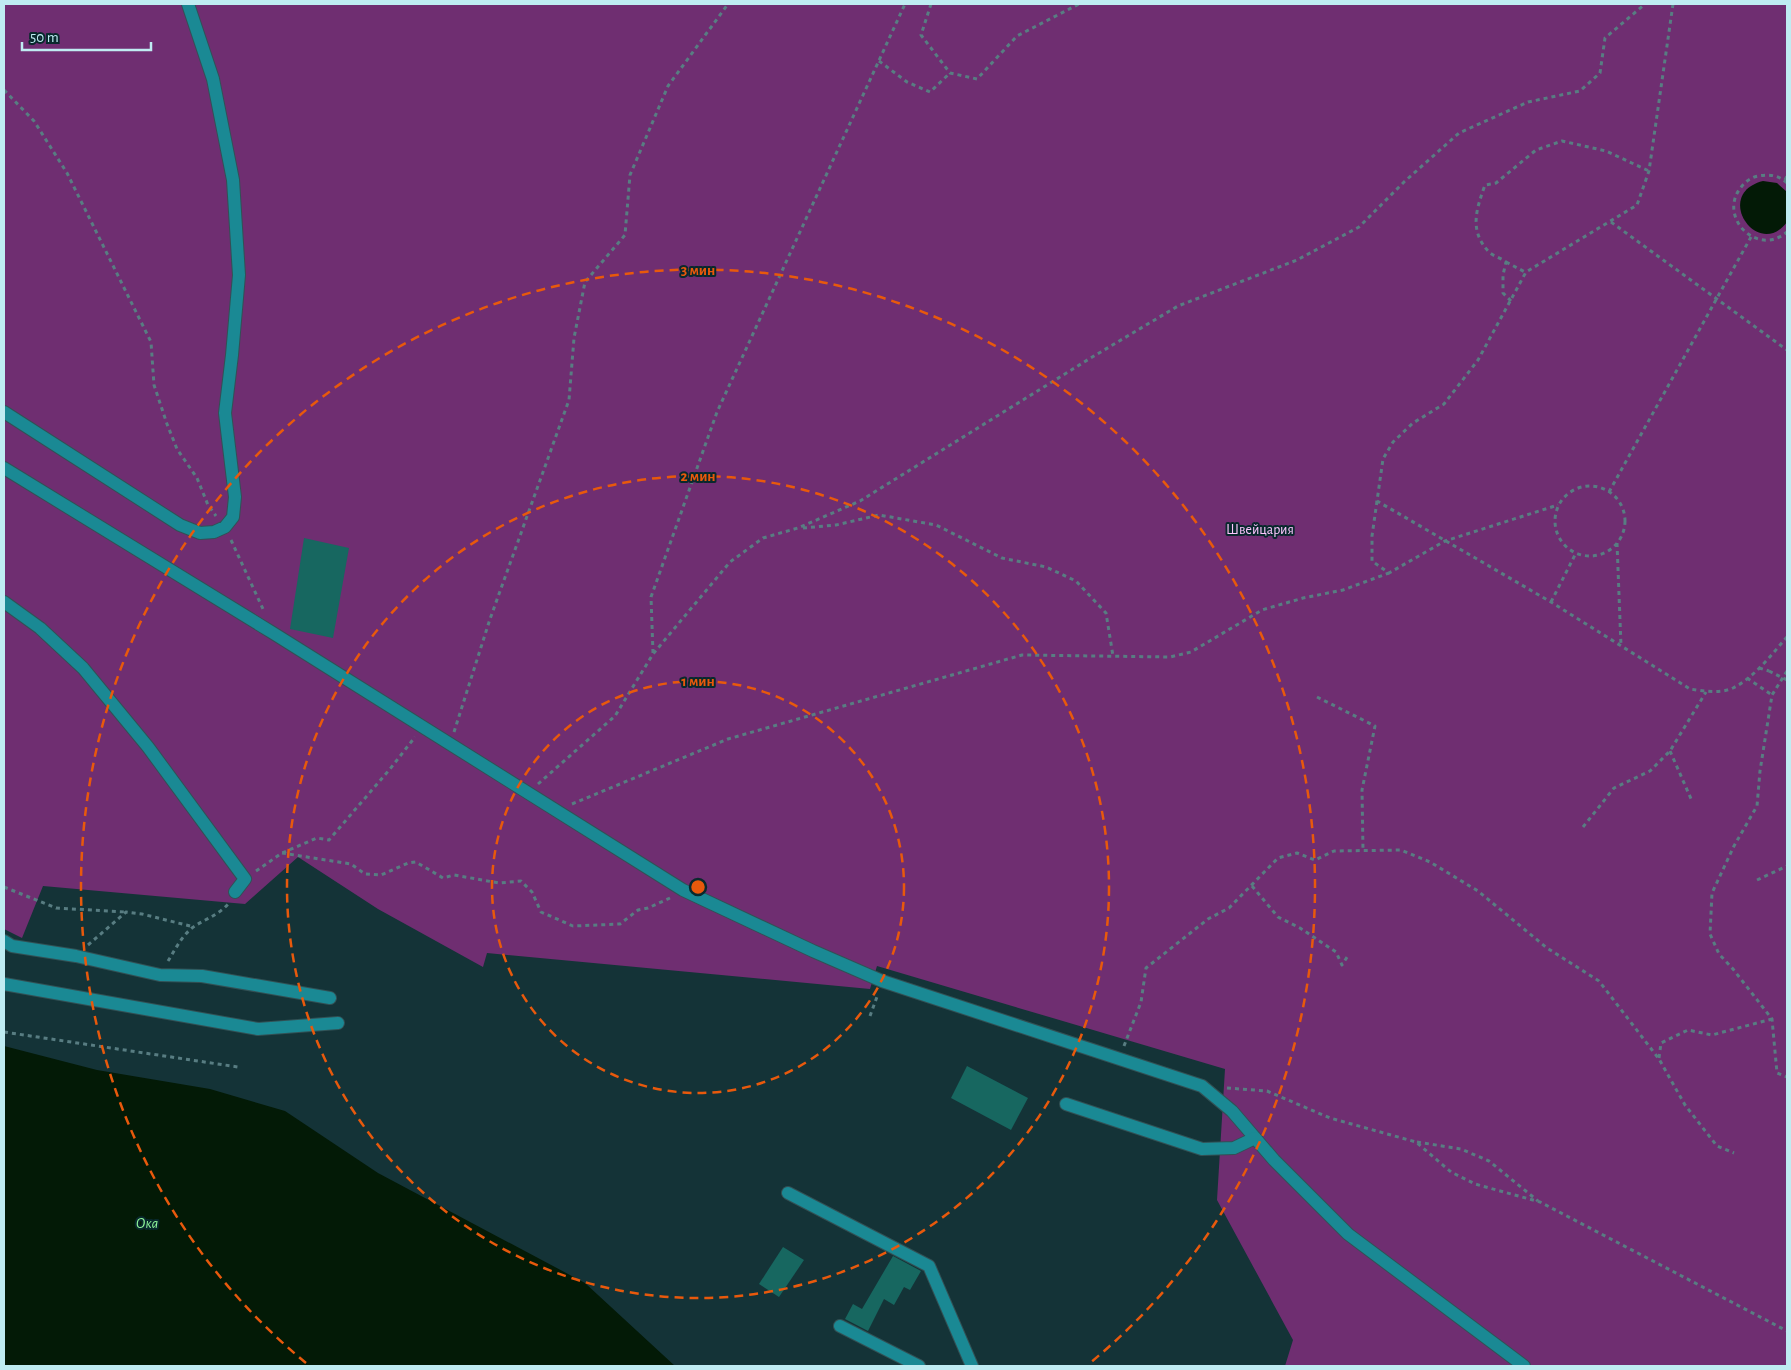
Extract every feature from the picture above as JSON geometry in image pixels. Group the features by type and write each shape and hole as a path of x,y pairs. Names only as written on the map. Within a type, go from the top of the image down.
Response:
{"street":[{"path":"4,412 180,525 200,533 214,532 225,526 233,517 235,497 225,414 239,275 233,180 213,79 188,4"},
{"path":"4,468 273,633 684,890 813,951 882,981 1202,1086 1232,1110 1274,1160 1348,1234 1524,1366"},
{"path":"4,602 40,628 83,668 148,747 245,878 235,892"},
{"path":"4,941 12,946 76,956 160,975 202,976 330,998"},
{"path":"4,984 258,1028 338,1023"},
{"path":"1066,1104 1202,1149 1234,1148 1255,1138"},
{"path":"788,1193 929,1266 972,1366"},
{"path":"840,1326 919,1366"}],"path":[{"path":"450,744 490,619 569,400 574,338 586,282 625,236 630,175 668,86 728,4"},
{"path":"653,654 651,597 717,412 905,4"},
{"path":"931,4 920,35 950,73 977,78 1017,36 1079,4"},
{"path":"528,793 615,716 653,654 730,562 764,538 798,528 860,500 1178,306 1297,260 1360,228 1404,182 1459,133 1528,102 1580,91 1600,73 1605,38 1645,4"},
{"path":"1389,573 1372,561 1372,536 1383,459 1393,442 1414,423 1444,404 1478,360 1526,272 1637,206 1649,171 1673,4"},
{"path":"879,61 907,82 930,92 950,73"},
{"path":"4,90 34,121 68,173 151,342 154,385 177,449 197,478 208,505 225,526 273,633"},
{"path":"1526,272 1490,254 1477,235 1476,209 1485,185 1496,184 1536,150 1562,141 1606,151 1649,171"},
{"path":"1787,176 1786,181 1765,174 1754,177 1745,182 1738,190 1734,200 1736,221 1742,230 1751,236 1761,240 1772,240 1783,236 1787,232"},
{"path":"1612,222 1787,350"},
{"path":"1609,492 1751,236"},
{"path":"1506,262 1503,275 1503,293 1511,301"},
{"path":"1599,487 1609,492 1618,500 1623,510 1625,522 1622,533 1617,542 1608,550 1598,555 1587,556 1576,553 1566,547 1559,538 1555,528 1555,516 1558,505 1565,495 1575,488 1599,487"},
{"path":"1377,501 1551,602 1690,689 1706,692 1731,689 1759,668 1787,637"},
{"path":"556,811 728,739 1013,657 1022,655 1170,657 1191,652 1262,610 1303,598 1343,590 1389,573 1446,541 1558,505"},
{"path":"798,528 836,526 878,515 936,525 1002,558 1046,567 1076,581 1106,614 1112,656"},
{"path":"1617,542 1622,646"},
{"path":"1551,602 1576,553"},
{"path":"1759,668 1787,680"},
{"path":"1787,671 1772,695 1760,772 1757,806 1734,846 1712,893 1710,934 1719,954 1734,969 1772,1018 1777,1073 1787,1077"},
{"path":"1747,678 1772,695"},
{"path":"1583,827 1614,788 1650,771 1670,751 1706,692"},
{"path":"1317,697 1375,726 1362,790 1363,850"},
{"path":"245,878 282,853 317,838 329,840 423,727"},
{"path":"1670,751 1692,801"},
{"path":"1119,1058 1141,1002 1146,968 1208,918 1229,908 1278,858 1297,852 1315,860 1334,851 1401,850 1430,862 1478,891 1547,948 1599,981 1659,1059 1685,1105 1717,1146 1734,1153"},
{"path":"282,853 351,864 366,874 381,875 408,863 416,862 443,878 454,875 499,883 521,881 532,892 541,912 573,926 620,924 638,910 662,903 684,890"},
{"path":"1757,880 1787,866"},
{"path":"1252,886 1278,917 1300,928 1336,952 1342,965 1348,954"},
{"path":"4,887 56,908 142,914 194,926"},
{"path":"160,975 184,935 194,926 216,915 228,905 235,892"},
{"path":"76,956 126,912"},
{"path":"870,1016 879,992"},
{"path":"1659,1059 1661,1043 1688,1030 1712,1035 1772,1018"},
{"path":"4,1032 238,1067"},
{"path":"1202,1086 1267,1091 1330,1118 1416,1142 1461,1149 1489,1160 1540,1202 1787,1331"},
{"path":"1416,1142 1451,1172 1475,1184 1540,1202"}],"green space":[{"name":"Швейцария","path":"4,4 1787,4 1787,1366 1285,1366 1293,1340 1217,1200 1225,1069 877,966 870,989 487,953 483,967 378,909 298,857 245,904 43,886 22,938 4,929"}],"water":[{"path":"1763,181 1777,183 1787,192 1787,222 1776,232 1764,234 1753,230 1745,221 1741,210 1741,198 1748,188"},
{"name":"Ока","path":"4,1046 97,1070 210,1089 285,1111 378,1173 585,1283 675,1366 4,1366"}],"building":[{"path":"304,538 349,548 333,638 290,629"},
{"path":"967,1066 1028,1098 1011,1130 951,1098"},
{"path":"783,1247 804,1260 779,1297 759,1284"},
{"path":"893,1256 921,1271 910,1290 904,1287 894,1305 884,1299 868,1331 845,1319 853,1304 862,1309"}]}
